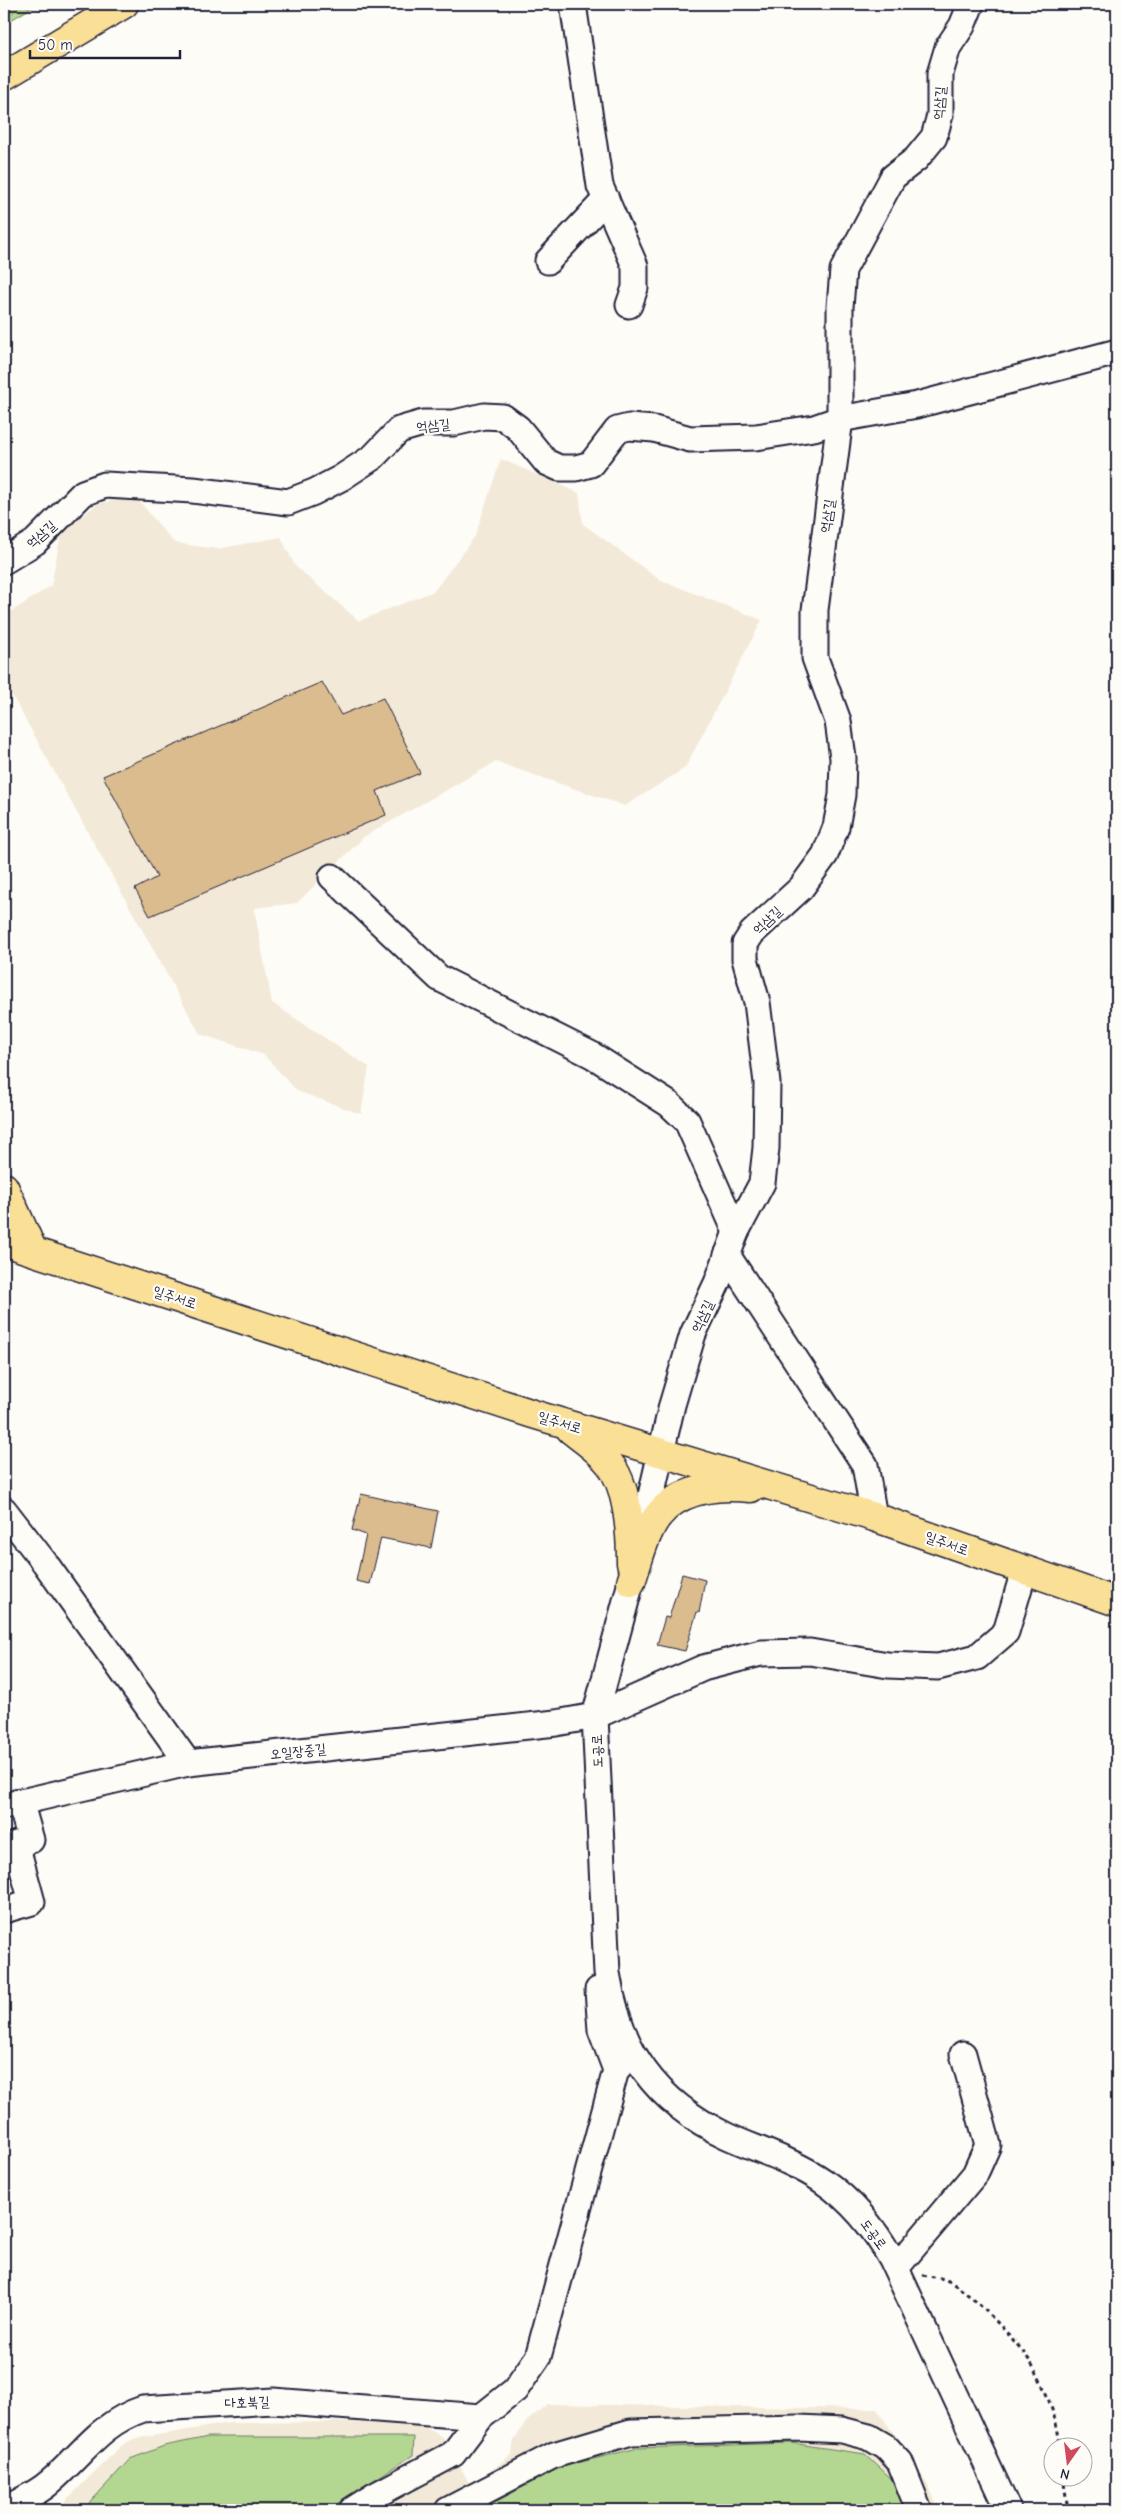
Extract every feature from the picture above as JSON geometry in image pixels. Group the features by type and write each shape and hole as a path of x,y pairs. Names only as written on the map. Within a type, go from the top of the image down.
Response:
{"main road":[{"path":"4,76 124,4"},
{"path":"4,1187 32,1251"},
{"name":"일주서로","path":"4,1242 533,1414 797,1492 1117,1602"},
{"path":"533,1414 568,1428 589,1444 610,1464 621,1490 631,1526 631,1582"},
{"path":"631,1582 649,1530 664,1509 679,1496 706,1489 741,1487 797,1492"}],"street":[{"path":"573,4 600,186 635,266 635,288 629,305"},
{"name":"억삼길","path":"663,1453 672,1405 693,1334 736,1232 762,1183 766,1148 767,1083 757,1002 745,959 745,944 752,933 801,888 826,855 836,827 842,795 843,758 838,721 815,658 814,636 815,610 840,419 840,307 843,270 893,177 916,159 934,137 940,116 940,74 948,47 962,26 970,4"},
{"path":"548,261 606,199"},
{"name":"억삼길","path":"4,560 35,542 83,492 105,485 193,490 288,502 314,492 341,478 373,457 399,430 423,423 454,423 484,416 503,417 518,428 546,462 559,468 576,468 591,464 617,430 629,427 654,429 690,439 756,437 814,428 840,419 918,405 1117,352"},
{"path":"332,877 439,978 592,1055 669,1104 686,1121 736,1232"},
{"path":"727,1255 865,1466 874,1517"},
{"name":"도공로","path":"663,1453 595,1716 603,1908 610,1995 624,2062 685,2112 726,2136 822,2180 840,2195 877,2235 896,2268 1008,2510"},
{"path":"4,1510 45,1563 188,1763"},
{"name":"오일장중길","path":"12,1803 188,1763 547,1724 595,1716 702,1668 761,1653 810,1652 888,1665 938,1667 977,1656 1006,1632 1024,1571"},
{"path":"4,1910 32,1902 16,1844 31,1840 12,1803"},
{"path":"896,2268 975,2174 988,2145 964,2054"},
{"path":"352,2510 377,2503 453,2454 481,2417 515,2390 538,2357 624,2062"},
{"name":"다호북길","path":"4,2510 49,2484 104,2429 123,2416 143,2409 273,2401 481,2417"},
{"path":"448,2510 554,2455 631,2432 799,2428 842,2430 869,2437 886,2447 900,2462 920,2510"}],"path":[{"path":"896,2268 946,2280 967,2295 1002,2330 1031,2363 1058,2426 1059,2436"},
{"path":"1064,2486 1068,2510"}],"shaded area":[{"path":"501,459 579,493 583,524 660,580 762,620 685,768 625,806 496,762 365,836 297,903 254,908 272,1003 369,1067 361,1114 297,1091 264,1055 200,1034 4,681 4,616 51,586 61,533 97,504 135,496 174,543 218,549 281,537 295,566 359,621 434,591 475,536"},
{"path":"547,2404 877,2409 927,2483 940,2510 56,2510 121,2446 133,2439 230,2423 339,2422 423,2426 443,2437 471,2486 512,2454 514,2440 526,2422"}],"green space":[{"path":"4,4 38,4 4,24"},
{"path":"208,2437 414,2437 413,2455 327,2510 83,2510 130,2459 164,2446"},
{"path":"791,2443 865,2454 895,2482 906,2510 480,2510 561,2467 638,2448"}],"building":[{"path":"322,682 341,715 383,698 420,773 377,791 386,815 150,916 135,889 157,877 103,776"},
{"path":"361,1494 438,1511 431,1548 381,1538 370,1584 356,1581 366,1535 352,1530"},
{"path":"682,1574 705,1580 699,1613 697,1612 685,1651 657,1645 665,1617 669,1618"}]}
